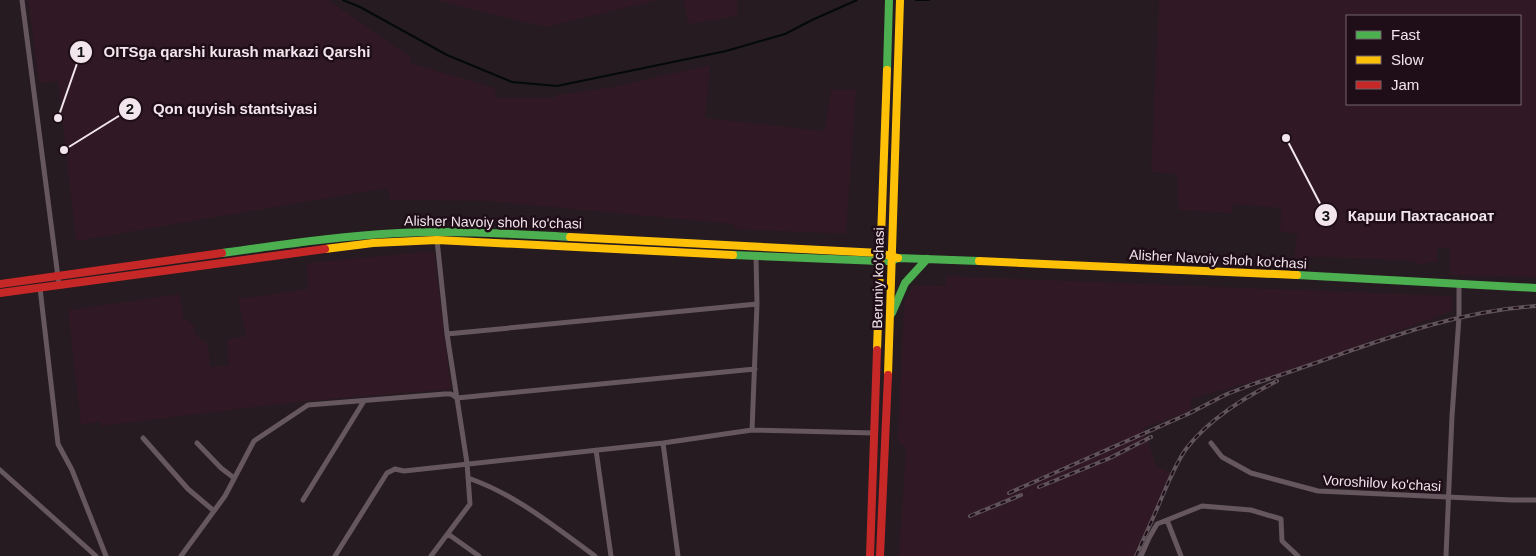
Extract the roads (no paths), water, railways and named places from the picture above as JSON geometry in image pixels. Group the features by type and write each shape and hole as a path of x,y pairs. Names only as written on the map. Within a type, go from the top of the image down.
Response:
{"main road":[{"name":"Beruniy ko'chasi","path":"870,556 889,0"},
{"name":"Beruniy ko'chasi","path":"880,556 893,258 900,0"},
{"name":"Alisher Navoiy shoh ko'chasi","path":"0,284 317,240 399,233 484,232 893,258 1263,273 1536,288"},
{"name":"Alisher Navoiy shoh ko'chasi","path":"0,293 330,248 373,243 438,240 756,256 880,257"},
{"path":"890,320 905,281 927,259"},
{"path":"39,279 40,288"}],"street":[{"path":"22,0 59,285"},
{"path":"431,556 470,504 467,463 447,334 438,240"},
{"path":"752,430 757,304 756,256"},
{"path":"1446,556 1452,416 1459,317 1459,284"},
{"path":"40,288 58,444 72,470 106,556"},
{"path":"447,334 757,304"},
{"path":"180,556 225,496 254,441 308,406 445,394 457,398 755,369"},
{"path":"304,500 364,401"},
{"path":"335,556 387,473 395,468 404,471 663,443 752,430 874,433"},
{"path":"143,438 188,489 214,511"},
{"path":"197,443 221,468 234,478"},
{"path":"663,443 678,556"},
{"name":"Voroshilov ko'chasi","path":"1211,443 1222,457 1250,473 1318,491 1536,500"},
{"path":"596,450 611,556"},
{"path":"0,470 96,556"},
{"path":"468,478 483,483 534,512 595,556"},
{"path":"1141,556 1157,524 1202,506 1251,510 1281,519 1282,541 1298,556"},
{"path":"1166,520 1181,556"},
{"path":"448,534 479,556"}],"waterway":[{"path":"343,0 360,7 447,55 512,82 557,86 726,51 785,34 857,0"},
{"path":"916,0 929,0"}],"railway":[{"path":"1009,493 1188,414 1227,394 1256,383 1429,325 1465,316 1536,306"},
{"path":"1136,556 1173,472 1186,449 1205,428 1228,410 1277,381"},
{"path":"1039,487 1110,458 1151,437"},
{"path":"970,516 1021,495"}],"place":[{"name":"OITSga qarshi kurash markazi Qarshi","path":"58,118"},
{"name":"Карши Пахтасаноат","path":"1286,138"},
{"name":"Qon quyish stantsiyasi","path":"64,150"}]}
